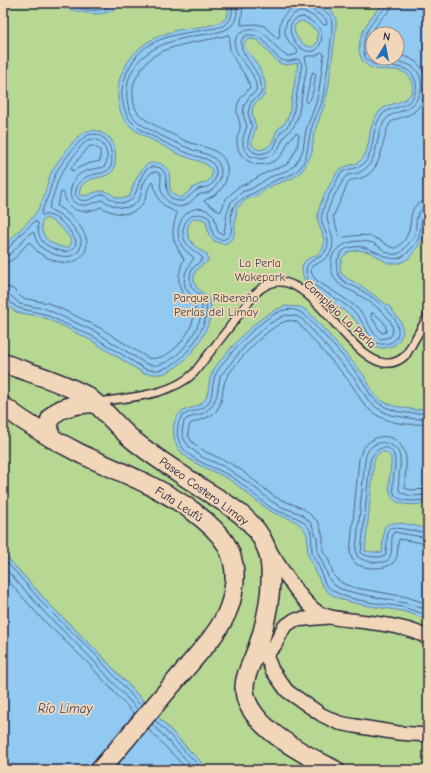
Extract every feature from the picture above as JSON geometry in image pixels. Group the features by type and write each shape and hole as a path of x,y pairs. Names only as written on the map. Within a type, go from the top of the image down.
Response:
{"street":[{"name":"Paseo Costero Limay","path":"3,363 77,391 87,397 147,451 238,513 258,533 265,544 269,556 271,583 262,652 245,681 244,691 246,700 251,709 266,726 291,746 335,770"},
{"path":"51,438 49,425 50,420 57,412 68,406 94,403"},
{"name":"Futa Leufú","path":"3,406 51,438 166,494 204,519 218,532 226,544 231,556 234,568 233,594 230,608 217,630 100,770"},
{"path":"265,544 308,603 318,612 329,618"},
{"path":"428,638 421,633 384,624 329,618 294,620 284,627 275,645 262,652 272,670 287,691 322,716 339,723 355,726 398,733 428,734"}],"lane":[{"name":"Complejo La Perla","path":"94,403 158,392 178,385 188,379 262,286 270,282 285,281 300,289 361,351 372,358 385,363 392,363 400,360 406,355 428,316"}],"green space":[{"name":"Parque Ribereño Perlas del Limay","path":"3,3 428,3 428,770 209,770 97,651 52,607 3,553"}],"water":[{"path":"51,3 122,3 110,11 90,14 60,7"},
{"path":"227,3 317,3 331,10 336,18 336,29 328,91 314,133 312,152 302,171 293,178 273,185 254,197 247,199 237,208 233,238 227,243 223,244 214,241 209,235 206,221 199,218 194,219 190,223 188,235 191,242 207,254 208,261 200,266 195,273 194,279 197,287 210,302 211,306 208,325 197,346 182,363 162,374 143,373 92,341 67,328 43,317 16,312 8,306 3,299 3,250 37,211 42,202 52,171 59,161 81,134 91,130 102,133 110,138 114,147 115,164 113,170 109,174 85,182 81,187 79,194 82,196 105,191 119,198 129,197 141,170 150,163 160,163 167,168 170,174 171,191 174,195 180,198 194,187 210,180 212,170 209,167 171,150 139,133 127,123 123,117 118,101 118,87 122,72 130,59 142,46 157,37 174,31 208,26 224,20 228,11","holes":["302,21 317,31 317,42 312,47 303,43 295,34 294,28 296,24","247,40 258,40 276,61 282,64 287,65 298,63 289,115 285,123 277,130 272,143 266,148 260,150 252,145 256,127 252,113 255,103 264,96 265,83 260,70 245,48 244,42","46,218 61,228 72,242 69,247 59,246 48,240 43,234 42,221"]},
{"path":"386,3 421,3 428,6 428,203 423,238 408,259 400,263 388,263 370,252 358,250 348,252 342,258 340,266 341,273 390,307 401,322 403,332 400,339 395,345 385,348 377,348 368,341 354,318 308,285 302,273 303,264 305,261 318,254 323,248 324,239 318,223 318,214 323,198 337,172 340,169 357,163 363,158 368,147 373,122 381,110 406,99 412,91 412,82 406,74 401,71 380,70 369,66 405,66 405,26 366,26 372,16"},
{"path":"365,28 365,63 360,54 359,45"},
{"path":"284,306 300,307 308,311 363,374 375,395 382,401 394,406 416,410 428,407 428,503 411,505 400,503 392,497 389,488 391,457 389,454 384,452 379,453 374,461 365,551 382,553 384,528 392,523 428,529 428,620 405,612 363,605 333,596 327,591 319,580 308,555 306,533 299,524 269,510 233,482 201,466 183,454 176,444 173,428 177,417 186,410 202,403 206,398 211,375 218,363 252,326 275,310"},
{"name":"Río Limay","path":"3,553 52,607 97,651 209,770 3,770"}],"park label":[{"name":"La Perla Wakepark","path":"260,270"}]}
